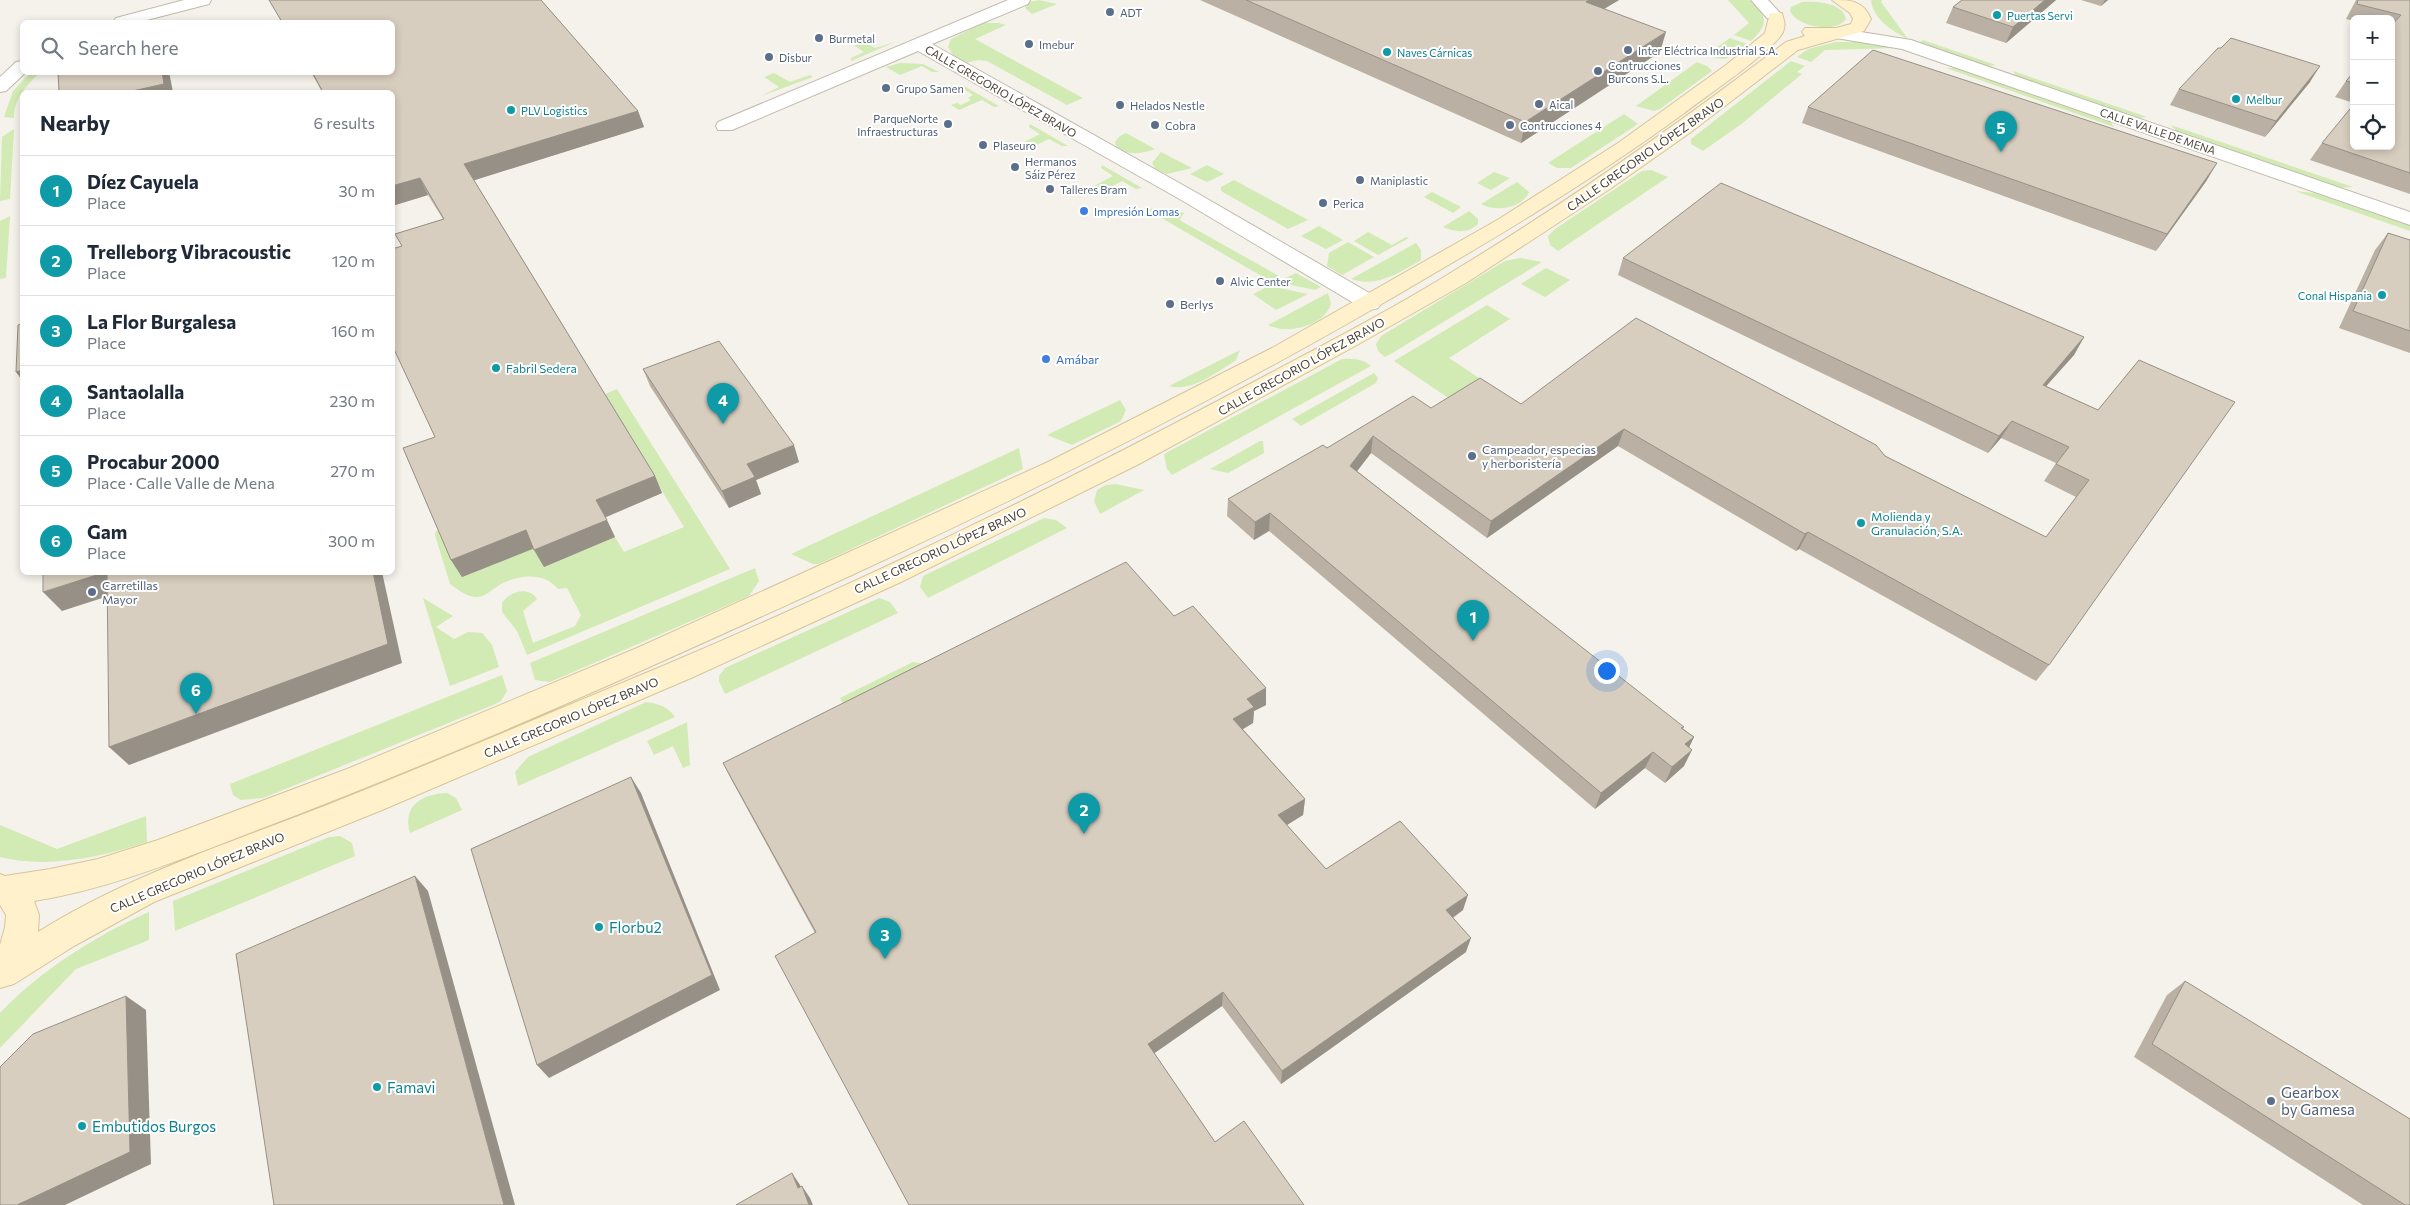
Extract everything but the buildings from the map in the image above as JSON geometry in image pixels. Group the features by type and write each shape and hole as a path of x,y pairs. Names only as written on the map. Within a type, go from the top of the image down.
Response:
{"main road":[{"path":"1840,0 1859,8"},
{"path":"1771,8 1794,28 1832,34"},
{"name":"CALLE GREGORIO LÓPEZ BRAVO","path":"2,890 50,884 98,873 160,854 358,778 530,707 828,575 1057,468 1193,399 1370,303 1499,228 1632,142 1760,47 1772,36 1776,28 1771,8"},
{"name":"CALLE GREGORIO LÓPEZ BRAVO","path":"1,974 69,930 142,892 371,801 681,670 891,574 1130,458 1349,340 1458,278 1610,180 1684,128 1792,46 1858,27 1862,19 1859,8"},
{"path":"1,974 14,955 23,923 21,909 14,898 2,890"}],"street":[{"path":"129,20 203,0"},
{"name":"CALLE GREGORIO LÓPEZ BRAVO","path":"725,126 1022,0"},
{"name":"CALLE VALLE DE MENA","path":"1859,8 1905,44"},
{"name":"CALLE VALLE DE MENA","path":"1832,34 1905,44 2410,219"},
{"name":"CALLE GREGORIO LÓPEZ BRAVO","path":"917,43 1370,303"},
{"path":"0,87 20,68"}],"green space":[{"path":"1039,0 1057,4 1032,14 1025,8 1030,2"},
{"path":"1728,0 1749,0 1763,16 1764,20 1761,30 1751,41 1734,35 1749,23"},
{"path":"1871,0 1882,0 1881,2 1908,39 1879,19"},
{"path":"1802,2 1821,2 1834,6 1844,13 1846,19 1841,24 1834,26 1817,27 1808,25 1794,17 1790,11 1791,7"},
{"path":"983,23 1006,25 975,39 1083,98 1067,105 987,61 978,60 966,63 953,55 948,47 951,39"},
{"path":"1730,38 1747,44 1742,48 1736,46 1727,53 1733,55 1730,57 1720,59 1706,55"},
{"path":"859,39 875,48 895,42 851,61 851,58 864,52 849,42"},
{"path":"1923,40 1996,65 1985,66 1919,43"},
{"path":"1836,42 1868,42 1896,48 1825,50 1811,62 1797,57 1808,49"},
{"path":"1791,61 1805,66 1797,72 1802,74 1740,125 1703,151 1691,144 1691,139"},
{"path":"1697,62 1707,66 1712,71 1660,109 1654,111 1636,106"},
{"path":"900,63 923,64 939,72 932,72 922,66 900,75 886,67"},
{"path":"1946,68 1960,68 2109,120 2114,127"},
{"path":"2013,71 2147,117 2139,118 2128,115 2016,76"},
{"path":"774,73 790,82 810,75 813,77 761,96 779,87 764,77"},
{"path":"28,75 38,75 24,90 20,90 14,118 4,117 13,91"},
{"path":"964,86 999,106 994,107 982,100 959,110 951,105 957,103 961,105 971,100 968,98 973,95 963,89"},
{"path":"1624,114 1638,124 1571,168 1557,168 1548,163"},
{"path":"1030,124 1068,146 1062,146 1049,139 1026,150 1018,145 1040,134 1029,127"},
{"path":"2171,125 2353,187 2337,188 2177,132"},
{"path":"14,129 10,199 0,201 2,137"},
{"path":"1126,133 1155,149 1130,153 1120,149 1116,146 1115,142"},
{"path":"1161,152 1192,168 1167,174 1155,169 1152,163"},
{"path":"1102,165 1142,188 1136,189 1122,181 1099,193 1090,188 1113,176 1101,168"},
{"path":"1207,165 1224,174 1207,182 1190,174"},
{"path":"1651,170 1668,177 1558,251 1550,245 1548,236 1555,229 1642,171"},
{"path":"1494,172 1510,178 1491,190 1477,183"},
{"path":"1234,180 1308,220 1288,229 1221,191 1221,187"},
{"path":"1517,182 1529,192 1521,202 1500,208 1481,204"},
{"path":"2295,191 2315,193 2410,226 2410,231"},
{"path":"1432,192 1461,207 1453,213 1424,197"},
{"path":"1168,208 1184,213 1180,219 1181,221 1279,276 1270,281 1146,209"},
{"path":"1469,211 1478,219 1478,224 1474,227 1461,231 1443,227"},
{"path":"10,216 6,278 0,279 0,221"},
{"path":"1319,226 1343,240 1326,249 1301,236"},
{"path":"1368,232 1392,245 1406,237 1409,238 1378,255 1354,241"},
{"path":"1348,242 1374,257 1342,275 1327,266 1329,253"},
{"path":"1416,243 1421,250 1421,260 1404,270 1388,278 1370,282 1351,279"},
{"path":"1520,258 1542,262 1385,357 1378,351 1376,344 1381,336 1505,261"},
{"path":"1546,268 1570,280 1545,297 1521,284"},
{"path":"1296,273 1321,287 1315,290 1277,282"},
{"path":"1269,286 1308,294 1276,310 1253,294"},
{"path":"1328,293 1331,304 1327,312 1313,323 1294,329 1276,328 1268,325"},
{"path":"1487,305 1510,319 1449,358 1491,386 1460,406 1394,361"},
{"path":"1240,350 1236,360 1202,381 1186,386 1169,386"},
{"path":"1342,359 1358,359 1371,366 1172,475 1167,469 1164,454"},
{"path":"1374,373 1378,378 1376,383 1301,426 1292,419"},
{"path":"617,389 730,569 527,655 517,631 502,612 502,603 514,593 525,591 534,595 537,599 523,611 533,643 575,626 581,615 567,588 558,589 545,579 537,577 521,577 505,582 487,594 474,597 468,595 450,584 435,535 436,531 441,529 535,548 544,567 615,537 624,552 684,527 603,395"},
{"path":"1120,400 1126,410 1121,421 1072,445 1047,435"},
{"path":"1263,441 1264,453 1228,473 1210,469"},
{"path":"1019,448 1023,469 819,564 813,564 791,554"},
{"path":"1116,484 1144,490 1100,514 1094,501 1097,490 1106,485"},
{"path":"1044,518 1056,520 1067,528 928,598 920,587 923,576"},
{"path":"755,568 759,581 749,596 550,682 535,680 530,663"},
{"path":"423,598 453,616 436,627 454,639 468,632 482,633 492,645 499,667 450,686"},
{"path":"879,598 890,602 898,613 725,694 719,681 719,676 725,668"},
{"path":"913,662 925,664 844,705 840,698"},
{"path":"502,675 507,691 501,701 493,705 263,798 241,800 233,795 230,784"},
{"path":"646,702 662,706 675,717 518,786 515,772 528,757"},
{"path":"687,722 690,765 683,768 673,746 654,755 647,741"},
{"path":"447,793 456,798 462,810 410,833 409,815 416,803 430,796"},
{"path":"146,816 147,842 93,857 74,860 37,862 0,857 0,825 57,849"},
{"path":"340,836 352,843 355,856 175,931 173,901 329,837"},
{"path":"149,912 149,940 76,969 0,1048 0,1013 16,997 70,955 129,921"}],"place":[{"name":"ADT","path":"1110,12"},
{"name":"Puertas Servi","path":"1997,15"},
{"name":"Burmetal","path":"819,38"},
{"name":"Imebur","path":"1029,44"},
{"name":"Inter Eléctrica Industrial S.A.","path":"1628,50"},
{"name":"Naves Cárnicas","path":"1387,52"},
{"name":"Disbur","path":"769,57"},
{"name":"Contrucciones Burcons S.L.","path":"1598,71"},
{"name":"Grupo Samen","path":"886,88"},
{"name":"Melbur","path":"2236,99"},
{"name":"Aical","path":"1539,104"},
{"name":"Helados Nestle","path":"1120,105"},
{"name":"PLV Logistics","path":"511,110"},
{"name":"ParqueNorte Infraestructuras","path":"948,124"},
{"name":"Cobra","path":"1155,125"},
{"name":"Contrucciones 4","path":"1510,125"},
{"name":"Plaseuro","path":"983,145"},
{"name":"Procabur 2000","path":"2001,152"},
{"name":"Hermanos Sáiz Pérez","path":"1015,167"},
{"name":"Maniplastic","path":"1360,180"},
{"name":"Talleres Bram","path":"1050,189"},
{"name":"Perica","path":"1323,203"},
{"name":"Impresión Lomas","path":"1084,211"},
{"name":"Alvic Center","path":"1220,281"},
{"name":"Conal Hispania","path":"2382,295"},
{"name":"Berlys","path":"1170,304"},
{"name":"Amábar","path":"1046,359"},
{"name":"Fabril Sedera","path":"496,368"},
{"name":"Santaolalla","path":"723,424"},
{"name":"Campeador, especias y herboristería","path":"1472,456"},
{"name":"Molienda y Granulación, S.A.","path":"1861,523"},
{"name":"Carretillas Mayor","path":"92,592"},
{"name":"Díez Cayuela","path":"1473,641"},
{"name":"Gam","path":"196,714"},
{"name":"Trelleborg Vibracoustic","path":"1084,834"},
{"name":"Florbu2","path":"599,927"},
{"name":"La Flor Burgalesa","path":"885,959"},
{"name":"Famavi","path":"377,1087"},
{"name":"Gearbox by Gamesa","path":"2271,1101"},
{"name":"Embutidos Burgos","path":"82,1126"}]}
